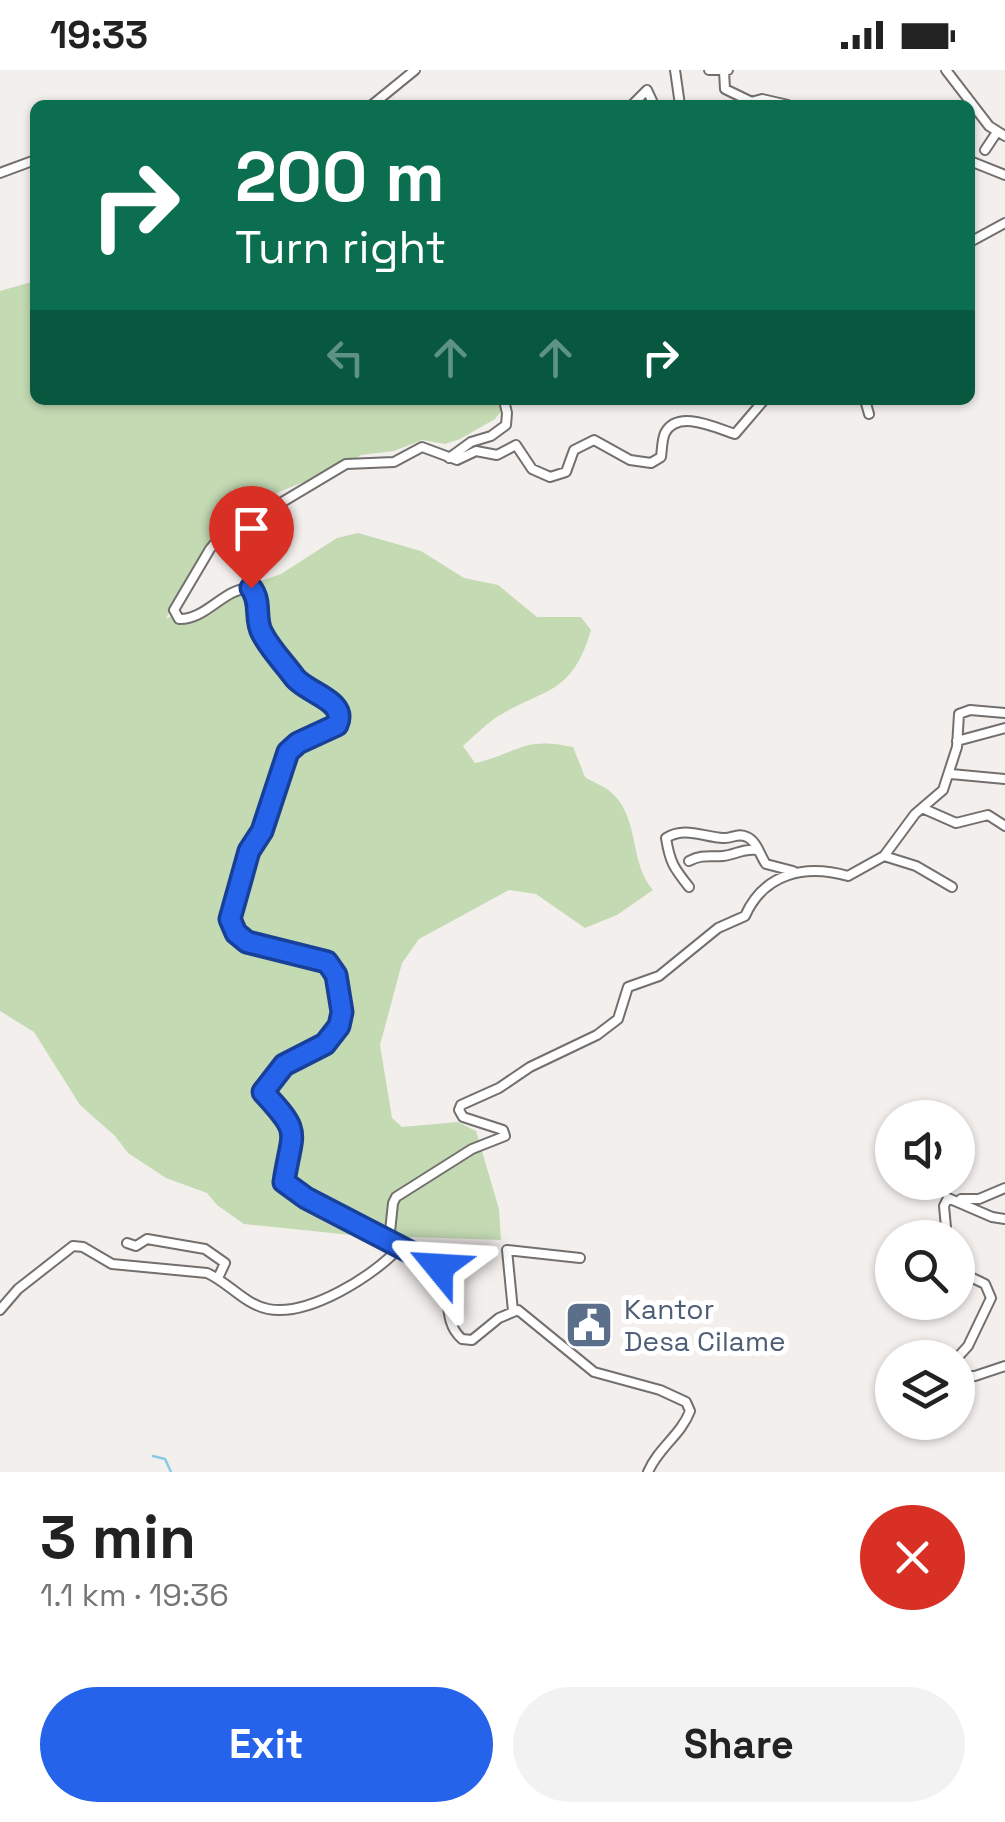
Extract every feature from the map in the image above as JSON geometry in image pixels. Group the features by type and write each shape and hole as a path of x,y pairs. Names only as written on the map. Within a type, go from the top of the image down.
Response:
{"street":[{"path":"380,100 415,70"},
{"path":"676,70 679,100"},
{"path":"708,70 726,71 726,89 748,100"},
{"path":"946,70 969,100"},
{"path":"637,100 647,90 652,100"},
{"path":"975,108 1001,134 985,150"},
{"path":"0,174 30,162"},
{"path":"975,163 1005,175"},
{"path":"975,239 1005,223"},
{"path":"449,458 506,425 505,405"},
{"path":"648,1472 656,1453 686,1420 688,1404 660,1390 592,1371 520,1311 513,1311 472,1340 460,1338 449,1322 442,1270 286,1186 284,1179 294,1136 282,1111 263,1092 284,1065 318,1050 339,1026 342,1007 334,970 322,959 247,942 236,933 230,919 249,851 262,831 284,758 298,743 337,725 339,708 302,685 263,636 258,600 251,588 238,589 195,618 179,619 174,610 210,549 245,509 277,505 352,462 394,462 422,446 460,460 479,451 498,454 516,446 532,469 550,477 566,472 574,450 594,440 630,460 651,463 661,457 666,432 673,425 705,423 735,434 760,405"},
{"path":"866,405 869,414"},
{"path":"689,887 675,873 666,840 677,832 709,833 722,838 742,835 752,840 773,868 848,876 884,856 922,808 943,790 951,774 961,712 1005,713"},
{"path":"957,741 1005,728"},
{"path":"951,774 1005,779"},
{"path":"922,808 956,822 988,815 1005,826"},
{"path":"689,861 700,856 757,850"},
{"path":"884,856 916,866 952,888"},
{"path":"389,1241 392,1203 396,1197 472,1149 506,1136 503,1130 463,1116 458,1110 461,1105 504,1086 530,1066 596,1036 618,1019 628,988 658,976 718,928 745,916 751,900 763,890 798,871"},
{"path":"975,1199 1005,1188"},
{"path":"958,1200 992,1218 1005,1219"},
{"path":"127,1243 136,1246 147,1240 206,1250 225,1264 218,1278"},
{"path":"0,1310 18,1289 74,1246 112,1264 136,1269 192,1270 218,1278 250,1302 268,1309 290,1309 360,1282 400,1247"},
{"path":"513,1311 506,1250 580,1258"},
{"path":"971,1340 990,1298 984,1284 975,1280"},
{"path":"975,1376 1005,1366"}],"green space":[{"path":"30,282 30,405 502,405 495,419 460,439 445,444 422,440 394,451 361,455 262,499 228,520 204,550 166,618 210,609 237,589 281,574 337,538 358,533 421,551 464,578 498,585 537,617 581,617 591,630 583,652 564,680 494,719 463,746 475,763 542,743 573,747 585,777 610,791 621,804 640,867 653,890 617,915 585,928 536,894 509,890 419,939 402,963 380,1045 392,1118 402,1127 458,1122 476,1131 499,1209 501,1240 351,1235 244,1224 207,1193 166,1178 128,1153 80,1105 34,1032 0,1011 0,291"}],"waterway":[{"path":"153,1456 165,1459 171,1472"}],"place":[{"name":"Kantor Desa Cilame","path":"589,1325"}],"route":[{"path":"251,588 258,600 263,636 302,685 337,706 340,716 337,725 293,746 284,758 282,774 262,831 249,851 230,914 232,928 244,940 322,959 334,970 338,985 342,1012 339,1026 318,1050 284,1065 263,1092 282,1111 294,1136 284,1182 306,1198 439,1267"}]}
